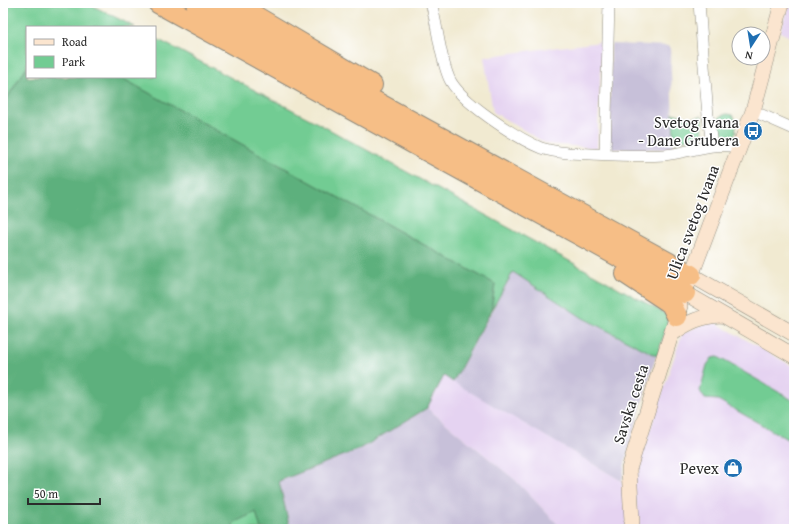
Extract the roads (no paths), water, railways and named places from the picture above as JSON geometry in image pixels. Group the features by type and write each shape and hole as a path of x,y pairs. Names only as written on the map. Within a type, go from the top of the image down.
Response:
{"highway":[{"path":"158,3 597,244 685,294"},
{"path":"196,3 691,275"},
{"path":"233,3 412,110 429,121 443,138"},
{"path":"597,244 618,269 671,304 677,316"}],"street":[{"path":"431,3 450,78 454,87 471,104 540,147 553,152 663,155 691,151 712,145 728,145 740,148"},
{"path":"605,154 610,3"},
{"path":"699,3 708,116 712,145"},
{"name":"Ulica svetog Ivana","path":"685,294 753,111 782,3"},
{"path":"753,111 794,128"},
{"path":"691,275 794,334"},
{"path":"685,294 794,356"},
{"name":"Savska cesta","path":"630,529 632,521 629,469 685,294"},
{"path":"672,334 699,317 722,315"}],"place":[{"name":"Svetog Ivana - Dane Grubera","path":"753,131"},
{"name":"Pevex","path":"733,468"}]}
